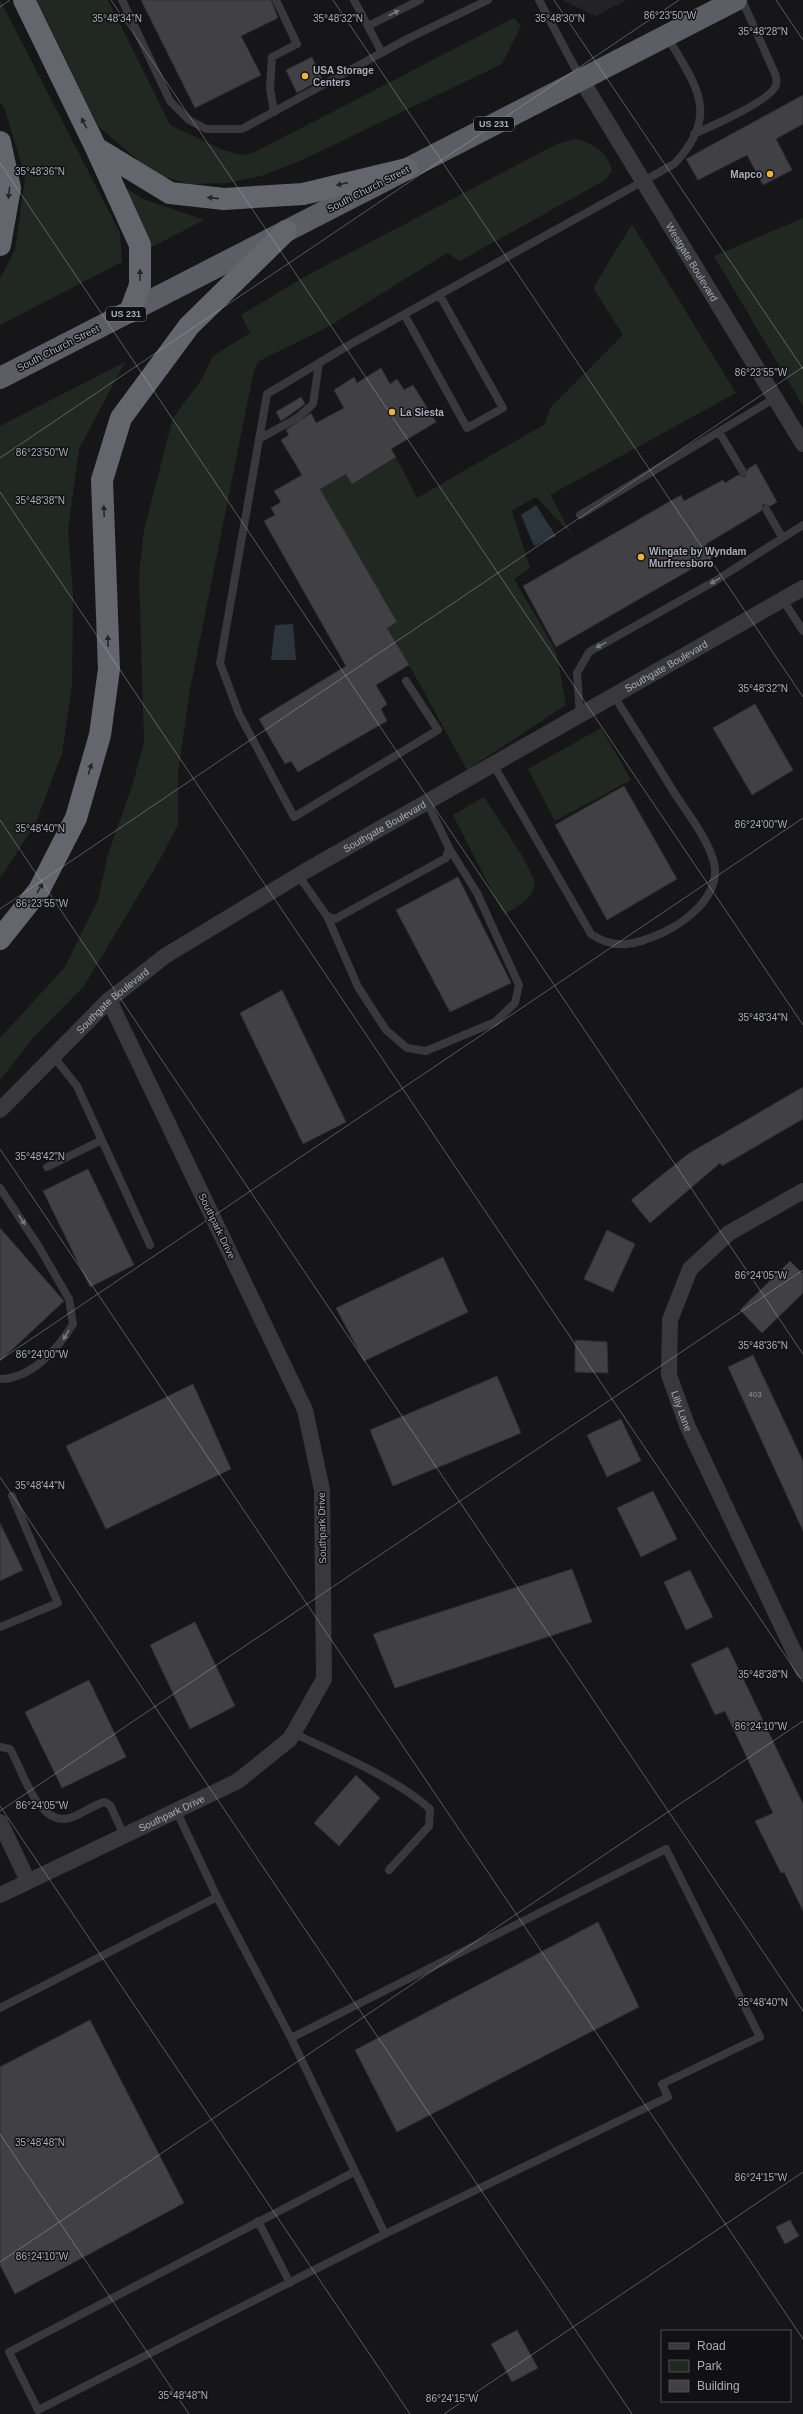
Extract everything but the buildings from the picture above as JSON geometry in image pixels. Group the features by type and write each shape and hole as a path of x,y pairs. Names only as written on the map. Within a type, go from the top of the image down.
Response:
{"highway":[{"path":"24,0 96,148 140,245 140,285 130,312"},
{"name":"South Church Street","path":"0,378 736,0"},
{"path":"0,142 10,188 0,245"},
{"path":"96,148 170,194 224,199 304,194 407,169"},
{"path":"0,939 39,890 76,818 100,735 109,669 102,480 121,418 189,326 286,231"}],"street":[{"name":"Westgate Boulevard","path":"581,79 803,444"},
{"name":"Southgate Boulevard","path":"0,1110 109,1000 165,956 298,876 803,588"},
{"name":"Southpark Drive","path":"0,1895 238,1781 290,1739 324,1679 322,1490 305,1410 109,1000"},
{"name":"Lilly Lane","path":"803,1191 729,1233 690,1268 670,1320 669,1375 687,1425 803,1671"},
{"path":"0,1822 28,1881"}],"lane":[{"path":"122,0 170,101 189,120 206,129 242,129 382,54 488,0"},
{"path":"274,112 270,89 272,57 297,44 276,0"},
{"path":"354,0 382,54"},
{"path":"368,26 420,0"},
{"path":"540,0 581,79"},
{"path":"694,134 748,108 770,93 776,86 776,76 742,0"},
{"path":"406,681 438,730 294,817 239,714 220,663 266,394 439,294 674,164 682,155 694,134 700,119 701,101 697,89 667,35"},
{"path":"404,314 467,428 503,408 439,294"},
{"path":"259,439 297,418 313,404 319,362"},
{"path":"580,515 775,398"},
{"path":"718,432 743,472"},
{"path":"766,508 782,537"},
{"path":"580,715 577,673 589,652 716,581 782,537 803,525"},
{"path":"783,600 803,631"},
{"path":"493,764 592,934 601,941 623,946 644,941 672,928 700,906 712,887 715,868 705,841 614,696"},
{"path":"298,876 327,916 358,987 386,1030 407,1048 426,1051 495,1022 515,1003 519,985 477,893 449,848 427,802"},
{"path":"327,916 335,919 446,858 449,848"},
{"path":"53,1056 77,1086 150,1245"},
{"path":"47,1167 102,1140"},
{"path":"0,1188 40,1247 69,1299 73,1324 62,1341 35,1366 14,1379 0,1379"},
{"path":"0,1627 58,1603 12,1496"},
{"path":"293,1733 393,1783 417,1797 430,1809 429,1826 389,1870"},
{"path":"0,1747 10,1749 33,1796 44,1811 53,1817 66,1819 105,1802 110,1805 124,1835"},
{"path":"176,1810 217,1897 291,2038 385,2234"},
{"path":"291,2038 666,1849 760,2037 662,2084 668,2097 385,2234 38,2410 10,2352 354,2172"},
{"path":"0,2008 217,1897"},
{"path":"258,2221 290,2283"}],"shaded area":[{"path":"562,0 627,0 595,16"},
{"path":"536,505 556,536 534,546 521,515"},
{"path":"293,624 296,660 271,660 275,625"}],"green space":[{"path":"0,0 120,233 122,262 0,325 0,279 15,250 25,177 5,109 0,102"},
{"path":"37,0 108,0 170,125 223,150 242,155 253,153 514,18 521,26 502,64 302,160 261,176 227,183 189,184 153,173 98,126"},
{"path":"574,139 593,145 607,158 612,171 605,180 460,261 447,253 326,328 259,361 254,370 190,689 178,772 178,825 158,863 84,986 33,1038 0,1080 0,1038 65,967 98,900 108,854 132,786 144,743 139,574 144,530 173,418 202,379 213,356 250,333 241,315 306,276 557,144"},
{"path":"115,181 143,199 204,220 150,248"},
{"path":"803,218 803,406 714,256"},
{"path":"632,224 736,393 550,495 573,536 536,497 512,511 530,568 514,579 556,651 566,705 467,770 409,665 383,630 397,622 320,489 346,474 352,484 396,457 417,498 545,424 550,408 623,335 593,288"},
{"path":"125,362 79,449 68,530 73,594 72,686 62,753 35,825 0,878 0,426"},
{"path":"601,728 631,780 555,821 528,769"},
{"path":"484,797 523,857 535,882 532,893 524,902 504,915 453,815"}],"place":[{"name":"USA Storage Centers","path":"305,76"},
{"name":"Mapco","path":"770,174"},
{"name":"La Siesta","path":"392,412"},
{"name":"Wingate by Wyndam Murfreesboro","path":"641,557"}]}
